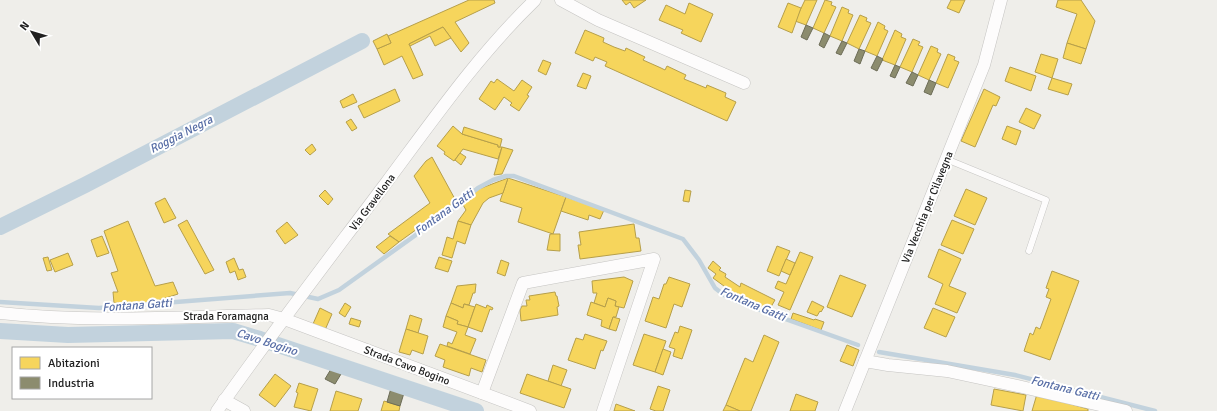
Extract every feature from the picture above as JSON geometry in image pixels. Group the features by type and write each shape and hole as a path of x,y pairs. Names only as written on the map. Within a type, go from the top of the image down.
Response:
{"street":[{"name":"Via Gravellona","path":"217,411 275,330 476,65 515,19 535,0"},
{"path":"561,0 598,20 744,83"},
{"name":"Via Vecchia per Cilavegna","path":"845,411 984,65 1001,0"},
{"path":"482,393 523,283 654,259 603,411"},
{"name":"Strada Foramagna","path":"0,313 40,317 100,318 269,315 284,319"},
{"name":"Strada Cavo Bogino","path":"284,319 530,411"},
{"path":"865,361 947,371 1126,411"},
{"path":"224,400 244,411"}],"lane":[{"path":"946,159 1046,200 1028,251"}],"building: Abitazioni":[{"path":"469,0 494,0 495,3 455,22 469,43 461,52 443,27 409,44 423,75 413,79 402,56 384,65 377,49 391,43 388,36"},
{"path":"622,0 646,0 634,8 630,2 626,5"},
{"path":"805,0 817,0 806,25 795,21"},
{"path":"825,0 832,2 831,5 836,7 824,33 813,28"},
{"path":"951,0 965,0 959,13 947,8"},
{"path":"1058,0 1081,0 1095,21 1086,49 1067,43 1077,14 1056,7"},
{"path":"689,3 713,14 701,42 681,33 683,30 659,20 666,5 685,14"},
{"path":"788,3 801,8 792,33 778,27"},
{"path":"842,7 849,10 848,13 853,15 842,41 830,36"},
{"path":"860,15 867,18 866,21 871,23 859,49 847,43"},
{"path":"878,22 885,26 884,29 888,31 877,56 865,51"},
{"path":"443,27 451,38 435,46 430,36 410,46 409,44"},
{"path":"585,30 604,38 603,42 614,47 625,51 626,48 645,57 643,60 665,70 667,66 686,75 684,79 706,88 707,85 726,93 725,97 736,102 727,121 605,66 607,62 595,57 593,61 575,53"},
{"path":"895,30 902,34 901,37 906,39 895,65 882,60"},
{"path":"387,34 391,43 377,49 373,41"},
{"path":"913,39 920,42 918,45 923,47 912,72 900,67"},
{"path":"1067,43 1086,49 1081,64 1063,58"},
{"path":"931,46 938,49 937,52 941,54 929,80 918,75"},
{"path":"948,54 955,57 954,60 959,62 948,88 936,83"},
{"path":"1041,54 1058,59 1052,78 1035,72"},
{"path":"543,60 551,63 546,75 538,71"},
{"path":"1010,67 1036,76 1031,91 1005,81"},
{"path":"583,73 591,76 586,89 577,86"},
{"path":"1052,78 1072,84 1068,95 1048,89"},
{"path":"497,79 514,91 522,80 532,87 527,95 529,96 519,111 510,105 512,103 504,97 495,110 479,99 491,81 494,83"},
{"path":"395,89 400,101 364,118 358,106"},
{"path":"984,89 1000,97 996,106 993,105 975,147 961,141"},
{"path":"353,94 357,102 343,108 340,101"},
{"path":"1026,108 1041,115 1034,129 1019,122"},
{"path":"351,119 357,128 352,131 346,122"},
{"path":"453,126 462,134 498,145 498,147 502,147 498,159 463,149 454,161 444,154 445,152 437,146"},
{"path":"1007,126 1021,131 1016,145 1002,139"},
{"path":"464,127 502,139 500,147 498,147 498,145 462,134"},
{"path":"312,144 316,150 310,155 305,150"},
{"path":"502,147 513,150 502,174 494,175"},
{"path":"460,153 466,157 461,165 455,160"},
{"path":"432,157 456,201 399,242 388,234 430,203 414,176 426,161"},
{"path":"508,178 566,197 553,234 518,222 522,208 500,201"},
{"path":"508,178 503,193 489,198 483,203 471,225 458,221 466,210 462,203 479,189"},
{"path":"966,189 987,198 975,225 954,216"},
{"path":"325,190 333,199 328,205 319,196"},
{"path":"685,190 691,191 689,202 683,201"},
{"path":"566,197 604,210 600,219 589,215 588,220 561,211"},
{"path":"165,198 176,218 164,223 155,203"},
{"path":"187,220 214,270 205,274 178,225"},
{"path":"952,220 974,229 963,254 941,245"},
{"path":"128,221 155,286 173,282 178,294 147,304 114,303 113,292 118,292 111,273 118,271 104,231"},
{"path":"458,221 471,225 465,244 457,241 452,258 442,255 447,237 453,239"},
{"path":"287,222 298,235 285,244 276,231"},
{"path":"634,224 636,238 639,238 641,251 580,259 578,245 581,245 579,232"},
{"path":"550,234 560,234 560,251 547,250"},
{"path":"102,236 109,253 97,257 91,240"},
{"path":"390,236 399,242 384,254 376,247"},
{"path":"777,246 790,251 779,276 767,271"},
{"path":"939,249 961,259 949,286 966,293 957,313 935,304 943,284 928,277"},
{"path":"800,252 813,257 790,310 778,305 784,292 775,288 778,281 786,284"},
{"path":"68,253 73,265 55,272 50,260"},
{"path":"48,257 52,270 47,271 43,258"},
{"path":"439,257 452,261 448,272 435,268"},
{"path":"234,258 239,270 243,269 246,277 238,280 235,271 230,273 226,262"},
{"path":"786,259 795,263 790,275 781,271"},
{"path":"501,260 509,263 505,276 497,273"},
{"path":"713,261 721,268 719,270 726,274 725,277 740,287 741,283 775,300 768,312 726,292 728,289 713,278 716,274 708,268"},
{"path":"1052,271 1079,281 1050,360 1024,351 1030,333 1033,335 1036,327 1040,329 1051,299 1046,297 1049,289 1046,288"},
{"path":"840,275 866,285 852,317 827,307"},
{"path":"624,277 633,281 624,308 615,306 616,301 608,298 605,307 594,303 597,293 593,293 592,281"},
{"path":"669,277 690,284 682,307 674,304 666,328 645,321 653,297 659,299 664,284 666,284"},
{"path":"476,284 475,293 473,293 469,305 464,304 463,308 451,303 457,286"},
{"path":"555,292 559,306 557,307 558,315 521,321 520,310 522,306 527,306 526,300 530,300 529,296"},
{"path":"608,298 616,301 615,306 619,307 616,317 613,317 609,329 601,326 602,320 587,315 591,302 605,307"},
{"path":"812,301 824,307 817,316 807,312"},
{"path":"345,303 351,307 345,317 339,313"},
{"path":"451,303 463,308 464,304 475,307 468,327 457,324 458,321 446,316"},
{"path":"476,304 486,308 487,305 493,308 492,310 490,309 482,332 468,327"},
{"path":"320,308 332,314 325,330 313,324"},
{"path":"933,308 955,317 946,337 924,328"},
{"path":"793,313 824,322 821,330 791,319"},
{"path":"410,315 422,319 418,333 406,329"},
{"path":"446,316 458,321 457,324 468,327 465,335 476,339 470,354 447,346 448,342 452,344 457,332 443,327"},
{"path":"613,317 620,319 616,331 609,329"},
{"path":"351,318 361,321 359,327 349,324"},
{"path":"680,326 692,330 682,359 673,356 675,349 669,347 675,332 678,333"},
{"path":"406,329 428,336 423,354 412,350 410,355 399,352"},
{"path":"585,334 607,341 603,351 601,350 595,369 568,360 576,338 583,340"},
{"path":"644,334 666,341 655,372 633,365"},
{"path":"764,335 779,342 751,411 740,411 726,405 745,358 753,362"},
{"path":"440,344 486,360 482,372 471,368 469,376 443,367 445,360 435,356"},
{"path":"847,345 859,350 853,366 840,361"},
{"path":"663,349 671,352 663,375 655,372"},
{"path":"553,365 567,370 561,386 548,381"},
{"path":"275,374 291,386 275,407 259,395"},
{"path":"527,374 571,389 564,408 520,393"},
{"path":"299,383 318,389 311,411 294,407"},
{"path":"658,386 670,390 663,411 650,409"},
{"path":"994,389 1026,395 1023,411 991,405"},
{"path":"336,391 362,399 358,411 330,411"},
{"path":"796,394 818,402 815,411 790,411"},
{"path":"1037,394 1088,409 1088,411 1032,411"},
{"path":"384,401 400,406 399,411 381,411"},
{"path":"616,404 635,411 614,411"},
{"path":"726,405 740,411 723,411"}],"building: Industria":[{"path":"806,25 813,28 807,40 801,37"},
{"path":"824,33 830,36 824,48 819,45"},
{"path":"842,41 847,43 841,55 836,53"},
{"path":"859,49 865,51 860,64 854,61"},
{"path":"877,56 883,59 877,71 871,68"},
{"path":"895,65 900,67 895,78 890,76"},
{"path":"912,72 918,75 913,86 906,83"},
{"path":"929,80 936,83 931,95 924,92"},
{"path":"331,369 341,374 335,384 325,379"},
{"path":"391,388 404,393 400,406 387,402"}],"waterway":[{"name":"Roggia Negra","path":"0,227 85,185 362,41"},
{"name":"Fontana Gatti","path":"0,302 99,308 290,293 318,299 339,290 452,209 478,188 493,180 506,176 514,176 683,239 699,260 715,288 724,295 741,303 858,345"},
{"name":"Cavo Bogino","path":"0,331 68,335 233,331 476,411"},
{"name":"Fontana Gatti","path":"879,352 1015,375 1155,411"}]}
